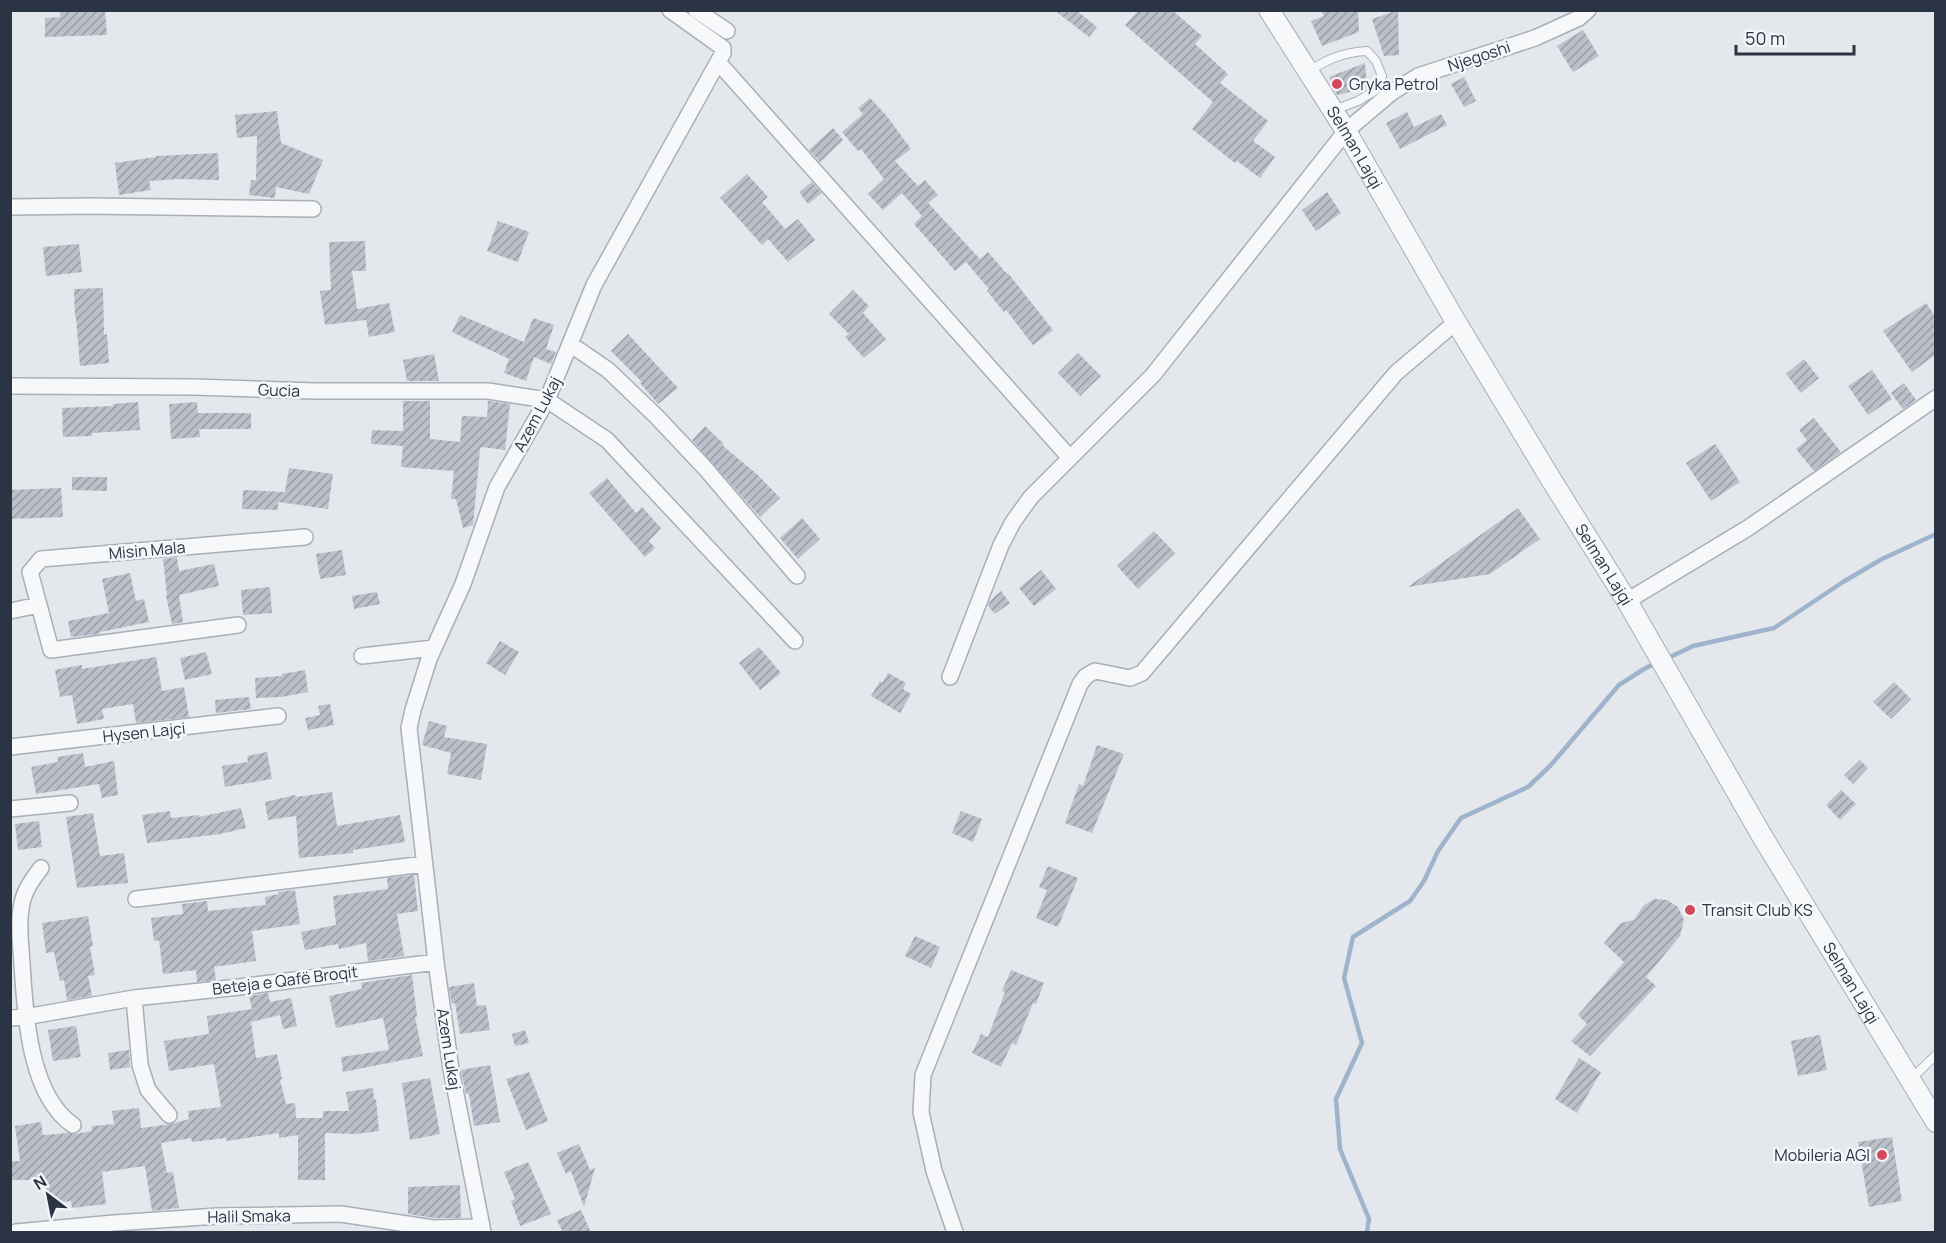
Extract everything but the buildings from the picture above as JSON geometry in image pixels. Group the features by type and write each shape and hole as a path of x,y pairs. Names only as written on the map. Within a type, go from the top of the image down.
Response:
{"street":[{"path":"670,10 723,48 718,62 1070,458"},
{"path":"696,10 728,31"},
{"name":"Selman Lajqi","path":"1269,10 1346,131 1456,322 1627,601 1762,836 1935,1122"},
{"name":"Njegoshi","path":"950,677 1000,545 1013,522 1031,498 1153,375 1346,131 1391,93 1418,76 1535,38 1579,18 1588,10"},
{"name":"Azem Lukaj","path":"483,1230 451,1069 436,962 410,728 413,710 434,648 463,584 497,487 548,400 592,290 718,62"},
{"path":"10,207 313,208"},
{"path":"955,1233 934,1171 921,1112 923,1076 1080,684 1086,676 1095,671 1130,678 1142,674 1396,373 1456,322"},
{"path":"570,344 608,370 656,416 705,468 797,576"},
{"name":"Gucia","path":"10,386 194,387 314,391 488,391 548,400"},
{"path":"1627,601 1748,528 1935,398"},
{"path":"548,400 606,440 795,641"},
{"name":"Misin Mala","path":"238,625 51,650 30,572 40,559 305,537"},
{"path":"10,611 39,605"},
{"path":"362,656 434,648"},
{"name":"Hysen Lajçi","path":"10,747 278,716"},
{"path":"10,809 70,803"},
{"path":"136,899 425,864"},
{"path":"41,868 28,886 21,908 18,1018 39,1078 61,1116 73,1125"},
{"name":"Beteja e Qafë Broqit","path":"18,1018 134,998 436,962"},
{"path":"134,998 140,1065 148,1090 169,1115"},
{"name":"Halil Smaka","path":"16,1233 218,1216 341,1214 433,1228 483,1230"}],"lane":[{"path":"1308,72 1328,60 1349,52 1367,51 1376,61 1382,76 1376,90 1358,101 1333,111"},
{"path":"1910,1079 1935,1055"}],"waterway":[{"path":"1666,659 1693,646 1774,628 1882,559 1936,534"},
{"path":"1367,1232 1369,1219 1340,1149 1336,1099 1362,1043 1344,978 1353,937 1410,901 1424,881 1438,851 1461,818 1528,787 1550,766 1619,685 1658,662"}],"place":[{"name":"Gryka Petrol","path":"1337,84"},
{"name":"Transit Club KS","path":"1690,910"},
{"name":"Mobileria AGI","path":"1882,1155"}]}
